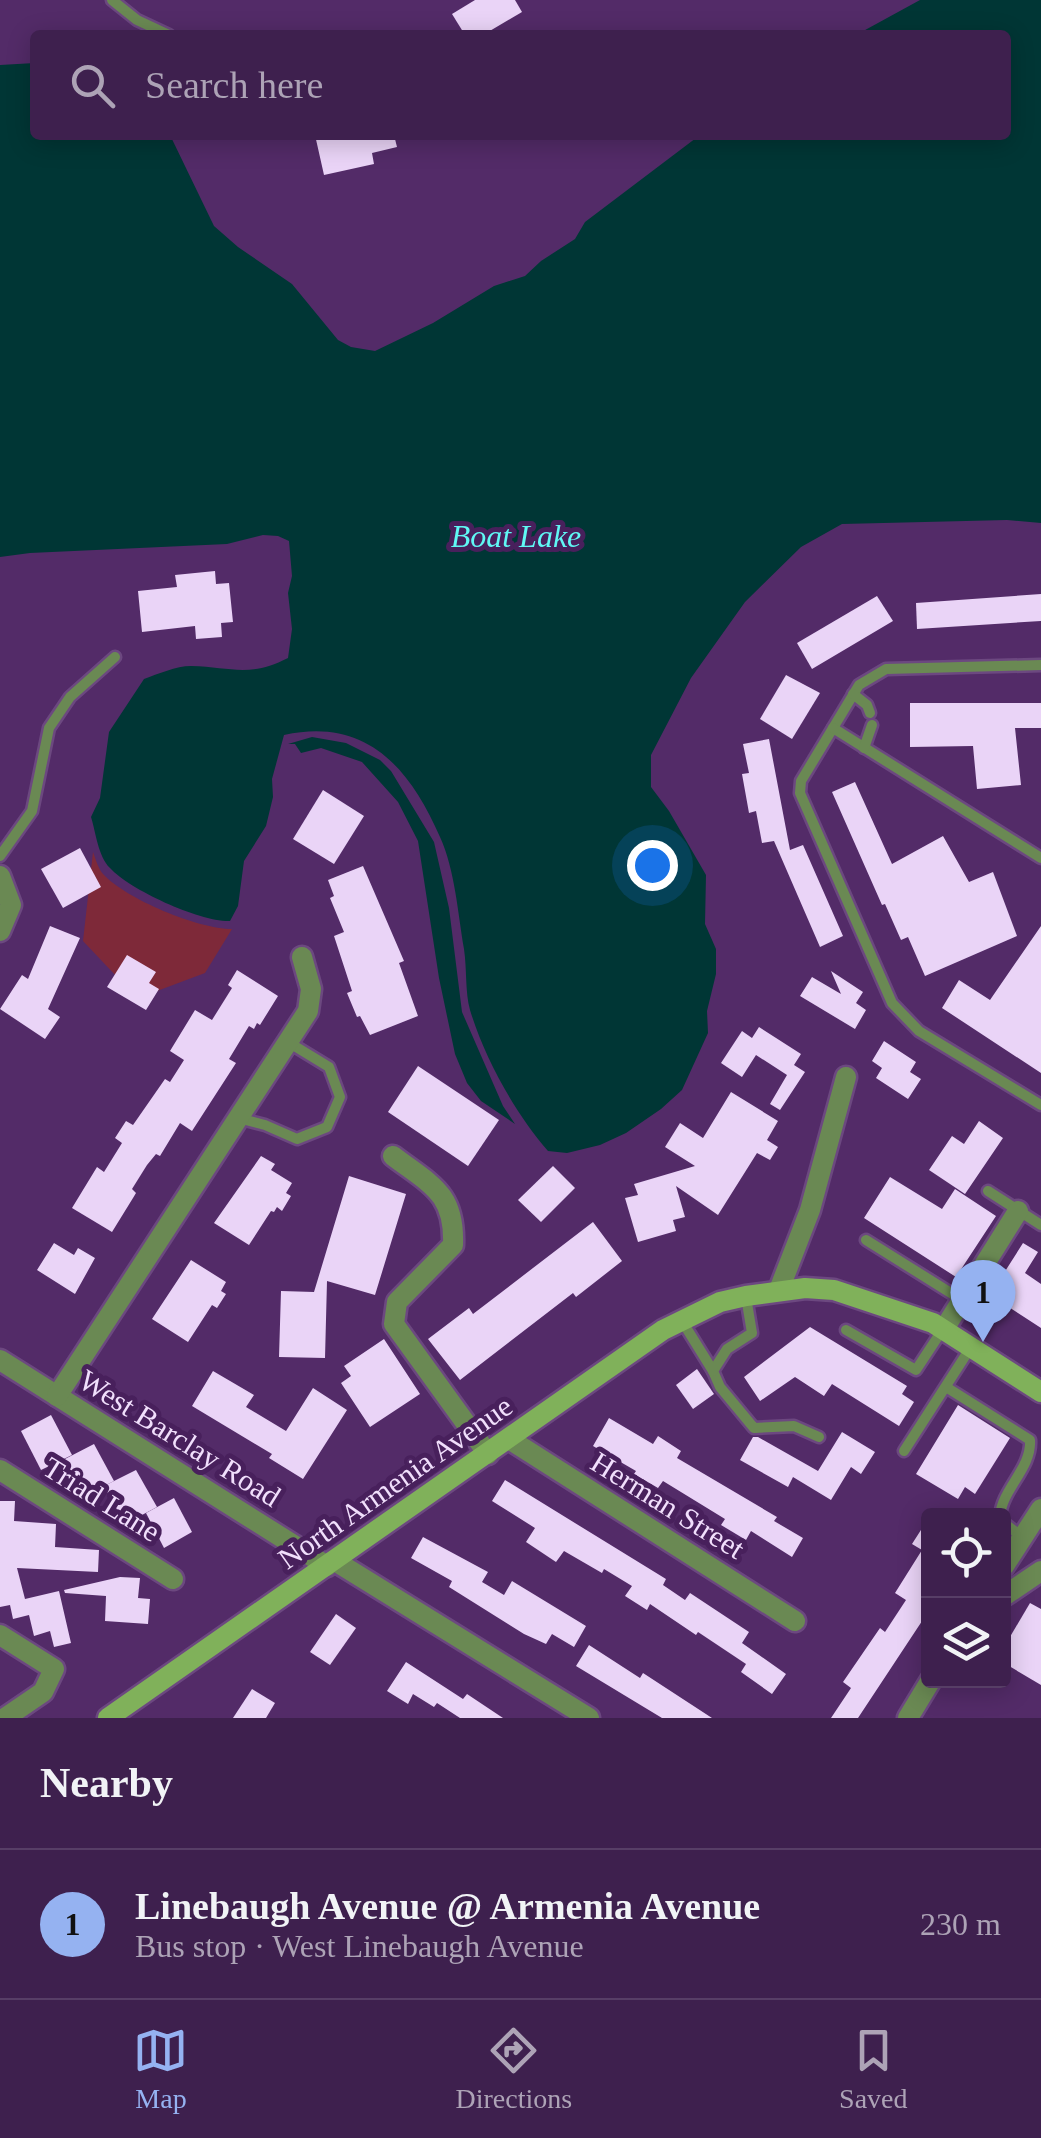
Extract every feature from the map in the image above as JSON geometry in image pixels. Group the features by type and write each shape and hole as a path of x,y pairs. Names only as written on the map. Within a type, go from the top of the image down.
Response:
{"main road":[{"name":"North Armenia Avenue","path":"118,1716 663,1330 720,1302 779,1290 834,1290 944,1328 1040,1388"}],"street":[{"path":"0,876 11,906 0,931"},
{"path":"57,1396 308,1011 312,988 302,957"},
{"path":"779,1290 810,1210 846,1077"},
{"path":"393,1156 436,1188 454,1216 453,1245 397,1302 394,1324 488,1454"},
{"path":"944,1328 1018,1211"},
{"name":"West Barclay Road","path":"0,1360 589,1718"},
{"name":"Herman Street","path":"509,1439 796,1621"},
{"name":"Triad Lane","path":"0,1470 173,1579"},
{"path":"1011,1555 1041,1508"},
{"path":"1019,1542 1041,1564"},
{"path":"1011,1591 1041,1571"},
{"path":"0,1634 54,1670 43,1692 5,1718"},
{"path":"908,1718 926,1688"}],"lane":[{"path":"112,0 137,20 159,30"},
{"path":"0,856 32,811 49,728 70,697 114,658"},
{"path":"1041,665 886,670 869,677 853,694 801,780 800,792 892,1003 920,1031 1041,1105"},
{"path":"853,694 871,719 864,748"},
{"path":"833,728 1041,858"},
{"path":"238,1118 297,1139 327,1126 340,1097 329,1067 288,1042"},
{"path":"988,1191 1041,1225"},
{"path":"866,1240 962,1300"},
{"path":"712,1371 727,1349 752,1332 746,1296"},
{"path":"682,1321 720,1387 754,1428 794,1426 819,1437"},
{"path":"846,1330 916,1370 944,1328"},
{"path":"904,1452 972,1346"},
{"path":"946,1387 1030,1440 1029,1454 1001,1508"},
{"path":"1011,1532 1019,1542"}],"shaded area":[{"path":"93,852 103,874 128,893 182,918 232,929 205,973 157,991 118,978 83,941"}],"water":[{"name":"Boat Lake","path":"920,0 1041,0 1041,523 1007,520 842,524 801,547 745,602 691,678 651,755 651,787 706,875 705,924 716,949 716,974 707,1011 708,1033 682,1090 661,1109 600,1145 567,1153 548,1151 513,1103 476,1029 468,1003 455,892 440,837 414,789 381,753 338,733 284,735 272,779 273,797 266,826 244,861 238,906 230,921 201,916 149,895 120,877 103,857 91,817 100,798 109,732 144,679 185,666 251,670 288,658 292,629 289,541 263,535 227,544 0,557 0,65 30,63 30,140 172,140 214,226 292,284 338,340 351,347 375,351 433,323 494,286 525,276 575,239 585,222 693,140 1011,140 1011,30 865,30"},
{"path":"312,737 346,743 380,760 391,771 434,842 449,908 462,1012 503,1106 515,1124 481,1101 467,1083 455,1054 418,841 398,802 362,762 321,748 301,753 295,744 288,744"}],"building":[{"path":"475,0 515,0 522,12 491,30 462,30 452,14"},
{"path":"316,140 395,140 397,147 372,153 374,164 324,175"},
{"path":"215,571 216,584 229,583 233,622 221,623 222,637 196,639 195,626 142,632 138,591 177,587 175,575"},
{"path":"1041,594 1041,621 917,629 916,603"},
{"path":"877,596 893,621 812,669 797,643"},
{"path":"786,675 820,693 792,739 760,719"},
{"path":"910,703 1041,703 1041,728 1015,728 1021,785 977,789 973,746 910,747"},
{"path":"769,739 790,850 803,845 843,936 820,947 774,841 762,843 756,811 749,813 742,774 749,773 743,744"},
{"path":"855,782 892,864 943,836 969,882 993,872 1017,936 925,976 908,937 901,940 885,904 882,905 832,792"},
{"path":"323,790 364,816 334,864 293,839"},
{"path":"80,848 101,887 63,908 41,869"},
{"path":"363,866 404,961 399,963 418,1016 370,1035 347,993 352,991 334,936 344,932 330,898 334,896 328,880"},
{"path":"50,926 80,938 48,1009 60,1017 45,1039 0,1009 22,975 28,979"},
{"path":"1041,926 1041,1073 942,1008 959,980 990,1000"},
{"path":"127,955 156,972 149,983 159,989 146,1010 107,987"},
{"path":"237,970 278,996 260,1025 257,1023 254,1029 249,1026 229,1059 236,1063 192,1131 180,1123 160,1156 156,1154 147,1165 132,1189 136,1193 112,1232 72,1208 97,1167 104,1172 122,1143 115,1138 126,1121 133,1125 165,1079 170,1082 184,1060 170,1051 195,1010 212,1020 232,988 228,985"},
{"path":"831,971 863,992 856,1003 866,1010 855,1029 800,996 812,977 841,994"},
{"path":"759,1027 801,1054 794,1065 805,1072 780,1110 770,1104 787,1075 756,1055 742,1077 721,1063 742,1031 752,1038"},
{"path":"884,1041 916,1062 910,1072 921,1079 908,1099 876,1078 882,1068 872,1061"},
{"path":"418,1066 499,1120 468,1166 388,1112"},
{"path":"731,1092 778,1121 767,1140 778,1147 770,1160 757,1153 718,1215 676,1186 685,1217 673,1220 676,1231 638,1242 625,1198 638,1195 634,1184 695,1166 665,1147 680,1123 703,1138"},
{"path":"979,1121 1003,1138 965,1194 929,1170 952,1136 964,1144"},
{"path":"261,1156 275,1164 271,1170 292,1183 286,1193 291,1196 282,1211 277,1207 271,1211 249,1245 214,1223"},
{"path":"553,1166 575,1188 541,1222 518,1200"},
{"path":"349,1176 406,1194 375,1295 327,1281 325,1358 279,1357 281,1291 314,1292"},
{"path":"890,1177 942,1209 955,1189 996,1216 956,1277 864,1218"},
{"path":"593,1222 622,1261 576,1297 573,1293 460,1380 428,1339 469,1308 473,1314"},
{"path":"54,1243 74,1255 78,1248 95,1258 75,1294 37,1270"},
{"path":"1023,1243 1038,1252 1025,1273 1041,1284 1041,1328 990,1295"},
{"path":"191,1260 226,1282 221,1291 226,1294 217,1308 212,1305 188,1342 152,1319"},
{"path":"810,1327 907,1386 902,1394 914,1402 899,1426 832,1384 824,1396 795,1377 760,1401 744,1377"},
{"path":"384,1339 420,1394 370,1427 341,1383 351,1376 344,1366"},
{"path":"697,1369 714,1394 693,1409 676,1385"},
{"path":"213,1371 254,1395 246,1407 286,1431 313,1388 347,1410 303,1479 269,1458 272,1454 192,1406"},
{"path":"958,1405 1010,1438 975,1494 965,1487 958,1499 916,1474"},
{"path":"51,1415 72,1455 41,1470 21,1431"},
{"path":"609,1418 653,1444 658,1436 681,1451 677,1458 777,1517 774,1521 803,1538 792,1557 751,1531 746,1540 721,1525 725,1519 663,1481 658,1488 593,1446"},
{"path":"842,1432 875,1452 861,1474 851,1467 831,1500 793,1477 788,1487 740,1460 753,1437 758,1437 818,1471"},
{"path":"94,1444 114,1481 83,1497 63,1460"},
{"path":"136,1470 157,1507 125,1524 104,1486"},
{"path":"505,1480 666,1579 663,1585 685,1600 690,1593 749,1632 742,1643 786,1674 772,1694 741,1672 746,1664 698,1632 696,1635 650,1604 647,1610 625,1596 632,1586 564,1551 556,1562 526,1542 535,1528 492,1501"},
{"path":"174,1498 192,1532 164,1548 146,1513"},
{"path":"0,1501 15,1501 14,1521 56,1524 55,1547 99,1550 98,1572 17,1568 25,1599 59,1591 71,1643 54,1647 50,1631 34,1636 29,1615 13,1619 10,1605 0,1607"},
{"path":"921,1530 921,1549 912,1544"},
{"path":"423,1537 488,1572 482,1582 504,1595 512,1581 586,1626 574,1647 552,1634 546,1644 524,1634 449,1587 452,1581 411,1558"},
{"path":"921,1552 921,1623 858,1718 831,1718 851,1688 843,1682 880,1628 885,1632 906,1600 895,1593"},
{"path":"120,1577 140,1578 138,1598 150,1599 148,1624 105,1621 106,1596 64,1590"},
{"path":"1030,1603 1041,1609 1041,1685 1011,1667 1011,1635"},
{"path":"336,1614 356,1628 330,1665 310,1652"},
{"path":"589,1645 640,1678 643,1673 712,1718 662,1718 576,1666"},
{"path":"406,1662 463,1699 467,1694 503,1718 460,1718 413,1694 408,1704 387,1691"},
{"path":"252,1689 275,1703 266,1718 233,1718"}],"place":[{"name":"Linebaugh Avenue @ Armenia Avenue","path":"983,1342"}]}
